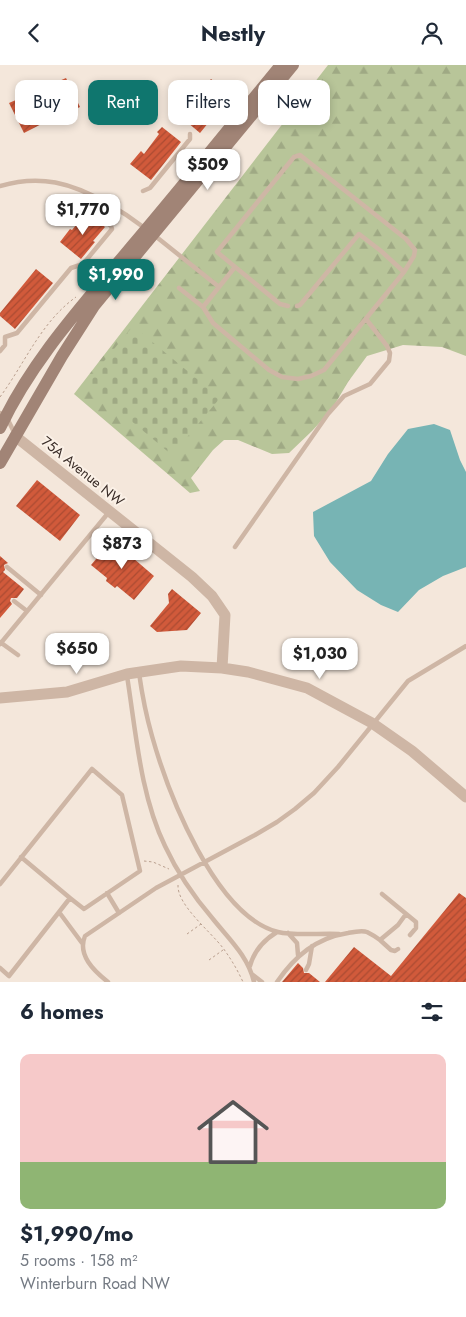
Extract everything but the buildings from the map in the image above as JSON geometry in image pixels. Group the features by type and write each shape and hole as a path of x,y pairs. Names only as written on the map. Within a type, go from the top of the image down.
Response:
{"main road":[{"path":"0,463 79,328 94,306 281,65"},
{"path":"0,428 3,415 69,321 150,232 293,65"},
{"path":"16,436 16,421 23,405 69,321"}],"street":[{"name":"75A Avenue NW","path":"16,436 192,577 212,596 225,615 222,668"},
{"path":"0,698 67,692 139,672 181,666 222,668 263,675 306,688 372,723 412,751 466,797"}],"lane":[{"path":"142,191 150,188 190,139 190,134"},
{"path":"179,288 203,307 213,323 269,370 282,377 298,379 324,370 404,272 414,256 415,250 406,239 300,155 294,157 216,252 280,304 288,306"},
{"path":"0,185 35,180 57,182 89,194 118,209 219,287"},
{"path":"0,351 6,337 18,333 71,267 83,264 112,229 111,226 87,207 62,209"},
{"path":"298,305 300,305 359,234 404,272"},
{"path":"203,307 235,267"},
{"path":"235,547 328,414 344,396 370,384 389,361 390,353 387,346 366,319"},
{"path":"3,415 16,436"},
{"path":"0,428 16,436"},
{"path":"18,655 0,643 109,511"},
{"path":"7,567 41,595"},
{"path":"14,601 27,611"},
{"path":"108,982 87,961 82,943 85,936 176,877 261,832 295,809 314,793 338,767 408,681 466,646"},
{"path":"139,672 152,737 177,807 206,862 223,889 248,917 278,932 339,934 366,932 380,940 391,950 395,951 398,949"},
{"path":"127,675 140,760 149,800 165,846 192,891 212,919 238,948 250,966 254,982"},
{"path":"0,884 21,857 92,769 122,795 140,871 84,909 21,857"},
{"path":"107,893 118,913"},
{"path":"382,894 416,922 416,928 410,935"},
{"path":"0,968 9,976 70,898"},
{"path":"59,912 82,943"},
{"path":"380,940 398,925 406,914"},
{"path":"250,966 262,943 278,932"},
{"path":"287,933 297,943 298,955"},
{"path":"277,982 298,955 326,938 339,934"},
{"path":"306,970 312,946"},
{"path":"252,974 262,982"}],"path":[{"path":"144,861 153,862 170,869 178,882 178,893 183,902 224,949 243,982"},
{"path":"187,934 202,923"},
{"path":"209,960 224,949"}],"green space":[{"path":"328,65 466,65 466,356 442,347 403,345 367,356 348,382 332,409 289,453 272,454 238,440 224,440 213,450 191,478 200,491 190,493 74,394 282,125 330,125 330,80 316,80"},
{"path":"133,326 220,398 172,455 86,383"}],"water":[{"path":"434,424 450,430 466,472 466,567 443,576 419,590 398,612 381,605 357,590 330,562 314,536 313,512 371,481 388,454 408,429"}]}
